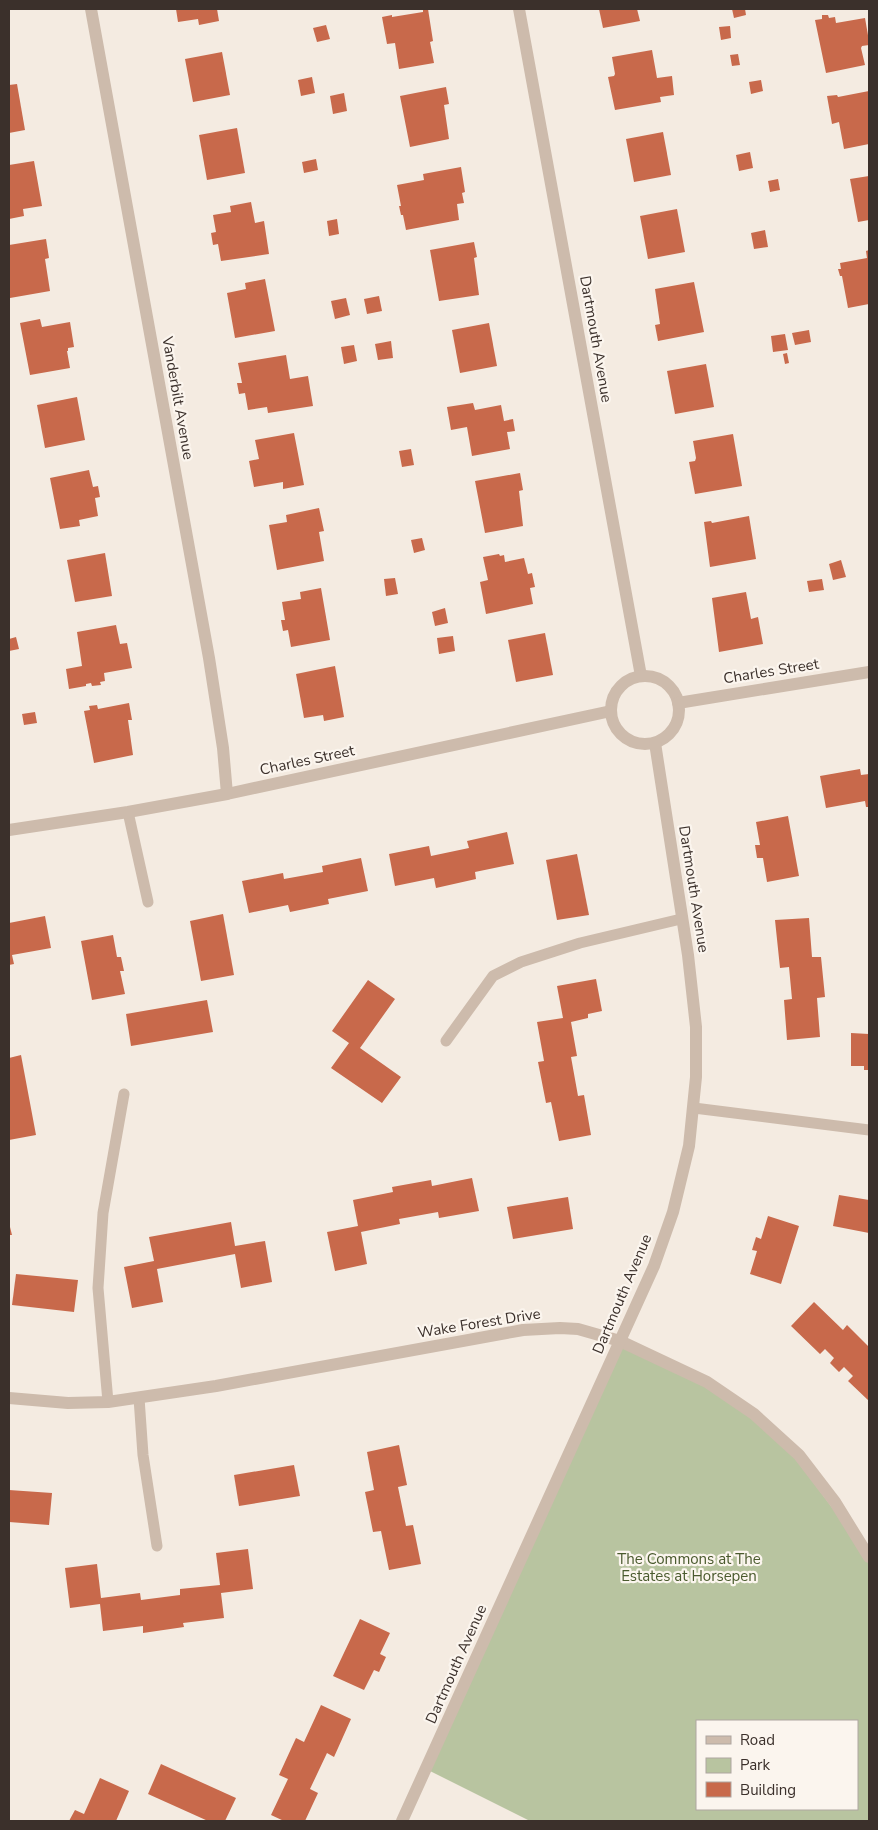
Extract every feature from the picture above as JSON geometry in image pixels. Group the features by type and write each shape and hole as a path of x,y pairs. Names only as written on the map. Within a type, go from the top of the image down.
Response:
{"street":[{"name":"Vanderbilt Avenue","path":"91,9 224,748 227,794"},
{"name":"Dartmouth Avenue","path":"519,9 641,676"},
{"name":"Charles Street","path":"678,703 869,672"},
{"path":"641,676 652,676 661,680 675,694 678,703 679,713 671,732 655,743 644,744 625,738 615,726 611,711 614,696 623,684 632,678 641,676"},
{"name":"Charles Street","path":"9,830 128,812 227,794 611,711"},
{"name":"Dartmouth Avenue","path":"402,1821 654,1266 673,1212 689,1146 696,1077 696,1027 688,955 655,743"},
{"name":"Wake Forest Drive","path":"9,1398 68,1403 108,1402 216,1386 523,1330 578,1329 620,1341 707,1382 754,1414 799,1455 836,1502 869,1558"}],"lane":[{"path":"128,812 148,902"},
{"path":"446,1041 493,976 521,962 580,942 681,919"},
{"path":"108,1402 98,1288 103,1213 124,1094"},
{"path":"694,1108 869,1130"},
{"path":"139,1398 143,1455 158,1546"}],"green space":[{"name":"The Commons at The Estates at Horsepen","path":"623,1343 682,1371 775,1431 869,1557 869,1821 530,1821 428,1770"}],"building":[{"path":"176,9 217,9 219,21 199,25 198,19 178,22"},
{"path":"428,9 433,41 430,42 434,63 399,69 395,43 387,44 382,17 423,12 423,10"},
{"path":"599,9 637,9 640,21 603,28"},
{"path":"732,9 745,9 746,15 734,18"},
{"path":"822,15 828,15 829,18 835,17 836,23 865,18 869,45 862,46 861,48 865,65 826,73 815,20 822,19"},
{"path":"326,25 330,39 317,42 313,28"},
{"path":"730,26 731,38 721,40 719,27"},
{"path":"652,50 657,78 672,76 674,95 660,97 661,102 615,110 608,77 615,74 612,57"},
{"path":"222,52 230,95 193,102 185,59"},
{"path":"738,54 740,65 732,66 730,55"},
{"path":"312,77 315,93 301,96 298,80"},
{"path":"761,80 763,91 751,94 749,82"},
{"path":"17,84 25,130 9,133 9,85"},
{"path":"446,87 449,104 444,105 449,139 410,147 400,96"},
{"path":"869,91 869,144 844,149 839,122 832,124 827,96 837,95 838,97"},
{"path":"344,93 347,111 333,114 330,96"},
{"path":"237,128 245,173 207,180 199,135"},
{"path":"663,132 671,175 634,182 626,139"},
{"path":"750,152 753,168 739,171 736,155"},
{"path":"316,159 318,170 304,173 302,162"},
{"path":"34,161 42,206 23,209 24,216 9,219 9,165"},
{"path":"461,167 465,192 462,193 464,203 457,204 459,220 406,230 399,206 401,206 397,185 424,180 423,174"},
{"path":"869,176 869,220 858,222 850,179"},
{"path":"778,179 780,190 770,192 768,181"},
{"path":"251,202 255,223 264,221 269,254 221,261 218,244 213,245 211,233 216,232 213,215 231,212 230,206"},
{"path":"677,209 685,252 648,259 640,216"},
{"path":"337,219 339,234 329,236 327,221"},
{"path":"765,230 768,247 754,249 751,233"},
{"path":"46,239 49,258 45,259 50,291 10,298 9,245"},
{"path":"474,242 477,257 474,258 479,295 439,301 430,250"},
{"path":"869,250 869,304 848,308 842,276 840,276 838,269 841,269 840,263 867,258 866,251"},
{"path":"265,279 275,331 235,338 227,293 246,289 245,283"},
{"path":"694,282 704,332 658,341 655,325 660,324 655,289"},
{"path":"379,296 382,311 367,314 364,299"},
{"path":"346,298 350,315 335,319 331,301"},
{"path":"40,319 42,327 70,322 74,347 68,348 67,351 70,368 30,375 20,323"},
{"path":"489,323 497,366 460,373 452,330"},
{"path":"809,330 811,342 795,345 792,333"},
{"path":"785,334 788,350 773,352 771,336"},
{"path":"391,341 393,358 378,360 375,344"},
{"path":"354,345 357,361 344,364 341,347"},
{"path":"787,353 789,363 785,364 783,354"},
{"path":"286,355 290,379 308,376 313,406 268,413 267,407 248,410 245,393 239,394 237,383 242,383 238,363"},
{"path":"706,364 714,407 675,414 667,371"},
{"path":"77,397 85,440 45,448 37,405"},
{"path":"473,403 475,410 501,405 504,421 513,419 515,431 507,432 510,449 472,456 467,427 451,430 447,407"},
{"path":"294,433 304,485 283,489 283,482 254,487 249,461 259,459 255,440"},
{"path":"733,434 742,486 695,494 689,462 695,461 696,458 693,441"},
{"path":"411,449 414,465 402,467 399,451"},
{"path":"89,470 93,487 98,486 100,497 95,498 98,516 79,520 80,526 60,529 50,478"},
{"path":"520,473 523,490 519,491 523,526 485,533 475,481"},
{"path":"319,508 324,531 319,532 324,561 277,570 269,525 287,522 286,515"},
{"path":"749,516 756,559 710,567 704,522 711,521 712,523"},
{"path":"422,538 425,550 414,553 411,540"},
{"path":"105,553 112,596 75,602 67,560"},
{"path":"499,554 500,556 504,555 505,562 524,558 528,574 532,573 535,587 530,588 533,604 486,614 480,582 488,580 483,557"},
{"path":"841,560 846,577 833,580 829,564"},
{"path":"395,578 398,594 386,596 384,579"},
{"path":"822,579 824,590 809,592 807,581"},
{"path":"321,588 330,640 291,647 288,630 283,631 281,620 285,620 282,602 301,599 300,592"},
{"path":"746,592 751,619 758,617 763,644 719,652 712,598"},
{"path":"445,608 448,623 435,626 432,612"},
{"path":"116,625 120,644 127,643 132,668 104,673 105,681 100,682 101,685 92,686 91,683 86,684 86,686 69,689 66,669 82,666 77,632"},
{"path":"545,633 553,675 516,682 508,640"},
{"path":"453,636 455,651 439,654 437,638"},
{"path":"16,637 19,649 9,651 9,639"},
{"path":"335,666 344,717 324,721 323,715 304,718 296,674"},
{"path":"129,703 132,720 128,720 133,755 94,763 84,711 90,710 89,706 97,705 98,709"},
{"path":"35,712 37,723 24,725 22,714"},
{"path":"860,769 861,775 869,774 869,807 866,807 865,801 826,808 820,776"},
{"path":"788,816 799,876 767,882 763,858 757,858 755,845 760,845 756,822"},
{"path":"507,832 514,864 475,872 476,879 436,888 434,878 395,886 389,854 429,846 431,856 469,848 467,841"},
{"path":"577,854 589,915 557,920 546,860"},
{"path":"361,858 368,891 328,899 329,904 290,912 288,905 249,913 242,881 283,873 284,879 323,872 322,866"},
{"path":"223,914 234,975 201,981 190,921"},
{"path":"45,916 51,948 12,955 14,964 9,965 9,923"},
{"path":"809,918 812,957 821,957 825,997 817,998 820,1037 787,1040 784,1000 792,999 789,967 780,968 775,920"},
{"path":"113,935 117,957 121,957 124,971 120,971 125,994 92,1000 81,941"},
{"path":"596,979 602,1011 588,1014 588,1018 571,1022 577,1056 571,1057 578,1096 584,1095 591,1135 559,1141 551,1102 546,1103 538,1062 544,1061 537,1022 563,1018 557,986"},
{"path":"368,980 395,999 360,1048 401,1077 382,1103 331,1068 349,1043 332,1031"},
{"path":"207,1000 213,1032 131,1046 126,1014"},
{"path":"851,1033 869,1034 869,1070 864,1070 864,1066 851,1066"},
{"path":"21,1055 36,1135 9,1140 9,1058"},
{"path":"472,1178 479,1211 439,1218 438,1212 399,1219 400,1224 361,1232 367,1264 335,1271 327,1232 358,1226 353,1200 393,1192 392,1187 431,1180 432,1186"},
{"path":"839,1195 869,1200 869,1233 833,1226"},
{"path":"568,1197 573,1229 513,1239 507,1207"},
{"path":"768,1216 799,1226 781,1284 750,1274 757,1251 752,1250 756,1237 761,1239"},
{"path":"231,1222 235,1246 265,1241 272,1282 241,1288 235,1254 157,1269 163,1302 132,1308 124,1267 154,1261 149,1237"},
{"path":"9,1223 12,1235 9,1235"},
{"path":"16,1274 78,1280 74,1312 12,1305"},
{"path":"814,1302 843,1330 847,1325 869,1347 869,1401 848,1381 853,1376 844,1367 839,1372 830,1363 834,1358 825,1349 820,1354 791,1326"},
{"path":"399,1445 407,1485 398,1487 406,1526 413,1525 421,1564 389,1570 381,1531 373,1532 365,1492 374,1490 367,1452"},
{"path":"294,1465 300,1496 239,1506 234,1475"},
{"path":"9,1490 52,1493 49,1525 9,1522"},
{"path":"248,1549 253,1589 221,1593 224,1618 183,1623 184,1627 143,1633 143,1626 103,1631 100,1604 70,1608 65,1568 97,1564 101,1598 140,1593 141,1600 180,1595 180,1589 220,1585 216,1553"},
{"path":"360,1619 390,1633 380,1654 386,1657 379,1672 374,1670 364,1690 333,1676"},
{"path":"321,1705 351,1719 334,1757 327,1753 310,1789 318,1793 305,1821 284,1821 271,1815 288,1779 279,1775 296,1738 304,1742"},
{"path":"161,1764 236,1798 225,1821 208,1821 148,1794"},
{"path":"100,1778 129,1791 116,1821 69,1821 75,1810 84,1814"}]}
